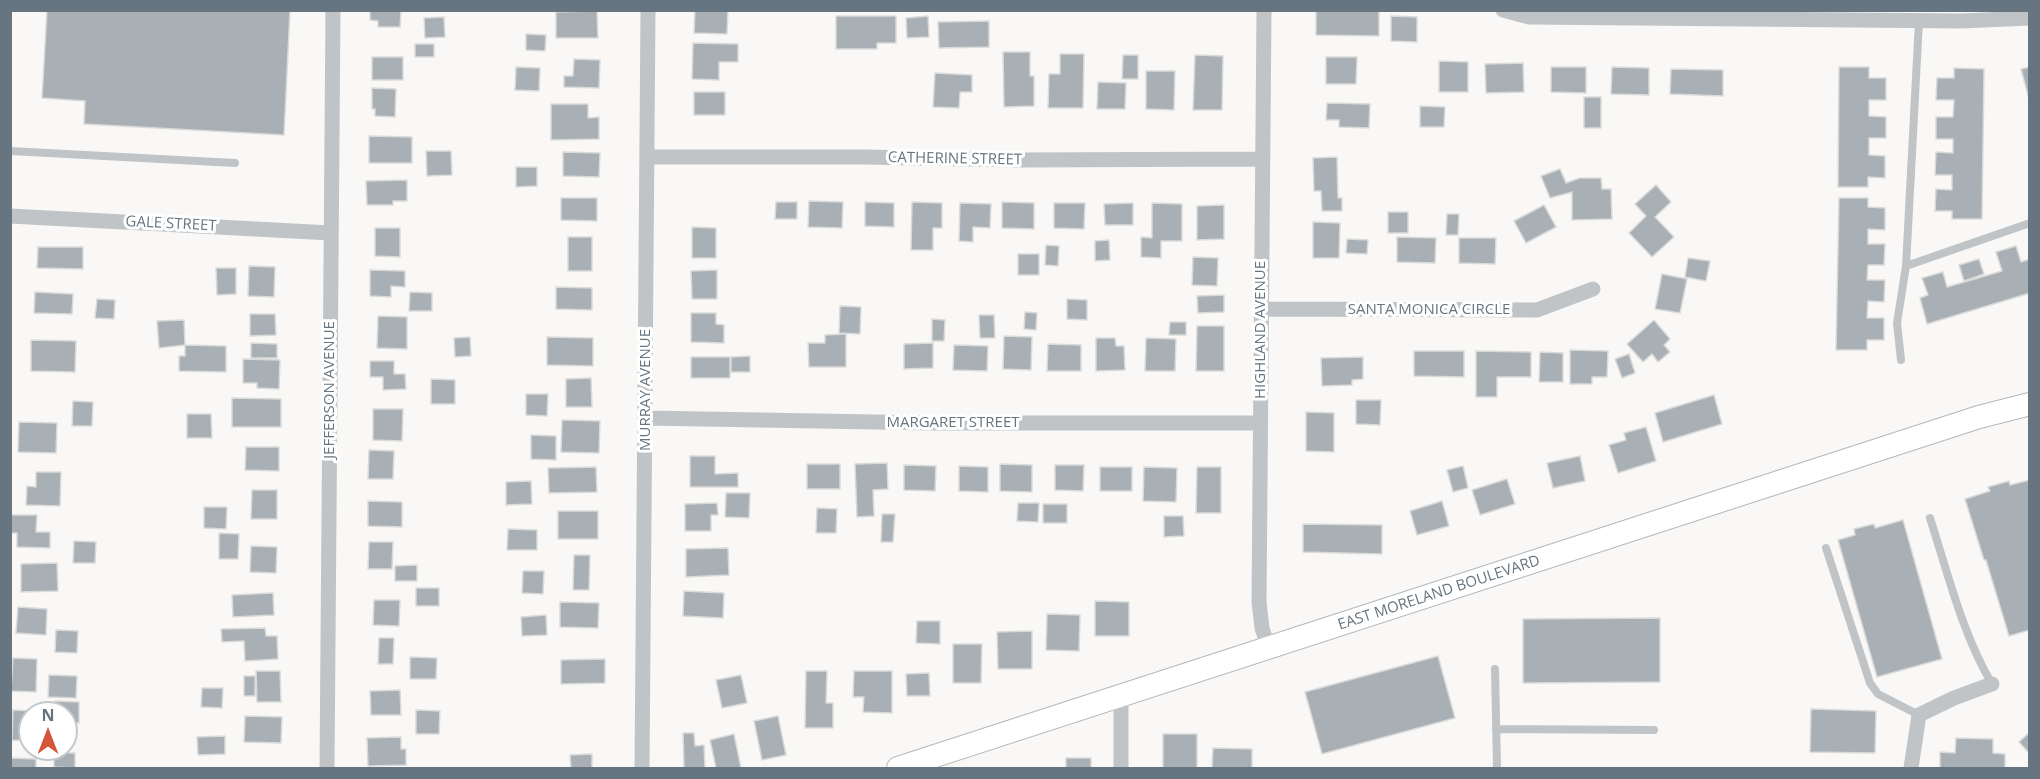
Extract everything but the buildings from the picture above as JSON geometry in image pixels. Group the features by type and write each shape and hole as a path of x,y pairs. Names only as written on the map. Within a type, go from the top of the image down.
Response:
{"main road":[{"name":"EAST MORELAND BOULEVARD","path":"1979,417 2030,391"},
{"name":"EAST MORELAND BOULEVARD","path":"898,768 1979,417 2030,404"}],"street":[{"name":"JEFFERSON AVENUE","path":"327,768 333,10"},
{"name":"MURRAY AVENUE","path":"642,768 648,10"},
{"name":"HIGHLAND AVENUE","path":"1264,10 1259,602 1262,628 1269,649"},
{"path":"1503,10 1529,17 1919,21 1943,16 1979,21 2030,18"},
{"name":"CATHERINE STREET","path":"647,157 1262,159"},
{"name":"GALE STREET","path":"10,216 332,233"},
{"name":"SANTA MONICA CIRCLE","path":"1261,309 1537,310 1593,289"},
{"name":"MARGARET STREET","path":"646,418 931,423 1260,423"},
{"path":"1911,768 1919,715 1953,698 1992,684"},
{"path":"1120,697 1121,768"}],"lane":[{"path":"1901,360 1897,323 1906,266 1919,21"},
{"path":"10,152 235,163"},
{"path":"1906,266 2030,223"},
{"path":"1930,518 1966,629 1978,660 1992,684"},
{"path":"1826,548 1870,683 1878,694 1919,715"},
{"path":"1495,669 1497,768"},
{"path":"1496,729 1654,730"}]}
